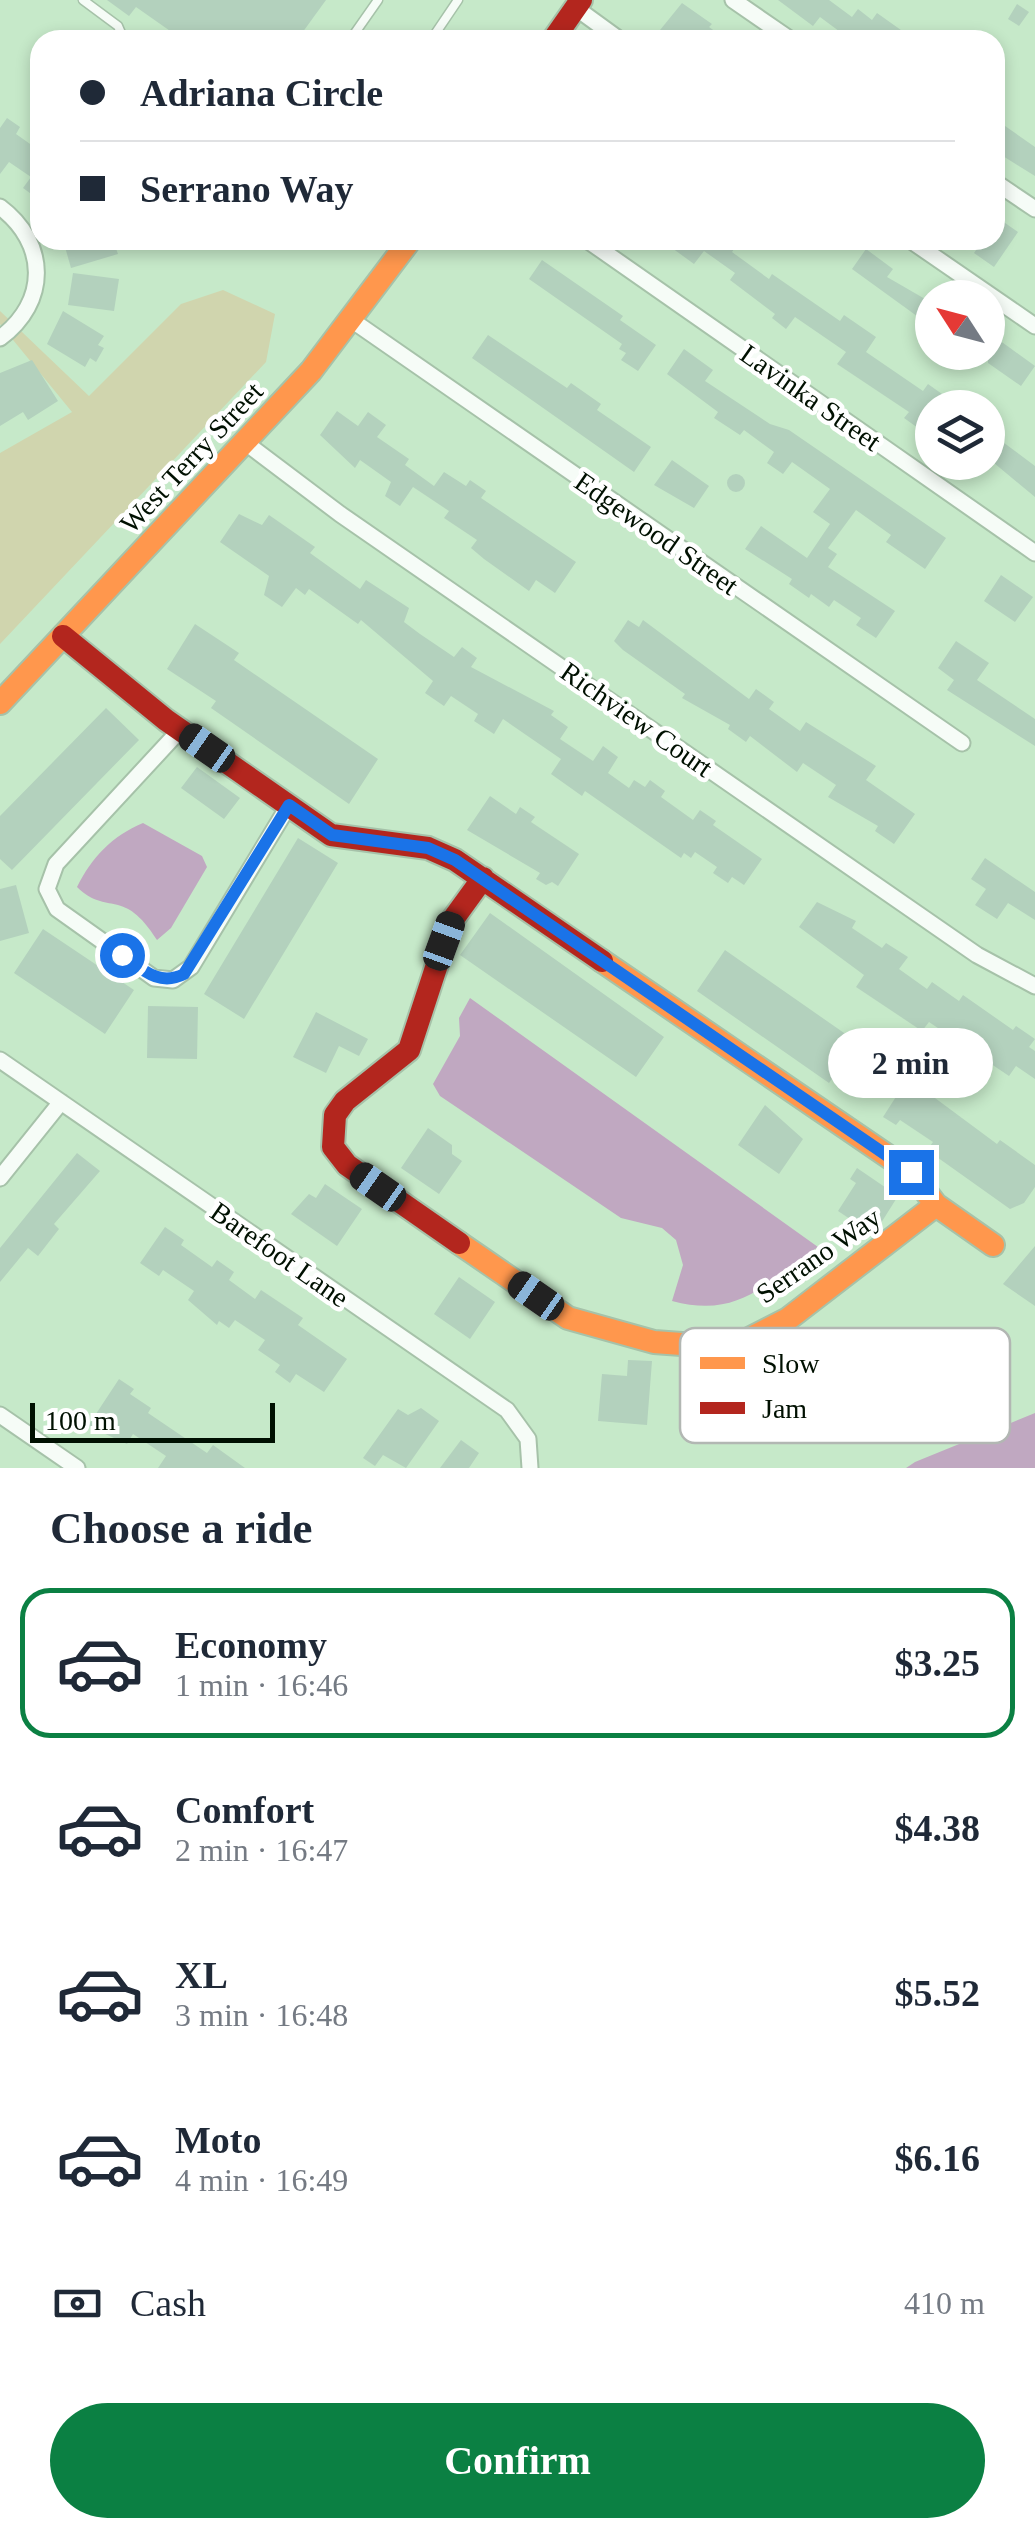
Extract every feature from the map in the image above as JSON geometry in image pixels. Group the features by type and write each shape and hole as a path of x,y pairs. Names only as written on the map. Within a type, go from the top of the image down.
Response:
{"street":[{"path":"733,0 776,30"},
{"path":"559,30 578,4 608,30"},
{"path":"1005,189 1035,210"},
{"path":"0,207 30,239"},
{"path":"0,338 24,316 33,299 38,271 34,250"},
{"name":"West Terry Street","path":"0,703 246,443 353,321 395,250"},
{"name":"Lavinka Street","path":"601,250 1035,553"},
{"path":"925,250 1035,326"},
{"name":"Edgewood Street","path":"353,321 962,744"},
{"name":"Richview Court","path":"246,443 340,514 976,954 1035,986"},
{"path":"64,636 180,730 332,835 428,848 482,878 911,1172 936,1205 993,1245"},
{"path":"180,730 56,864 47,889 56,909 154,978 174,980 191,966 289,805"},
{"name":"Serrano Way","path":"482,878 450,922 409,1050 345,1101 334,1115 333,1147 347,1165 568,1318 603,1332 680,1343"},
{"name":"Barefoot Lane","path":"0,1060 507,1410 528,1439 530,1468"},
{"path":"0,1178 61,1102"},
{"name":"Serrano Way","path":"767,1328 936,1205"},
{"path":"0,1415 76,1468"}],"lane":[{"path":"83,0 120,30"},
{"path":"357,30 378,0"},
{"path":"438,30 458,0"}],"green space":[{"path":"223,290 275,314 266,362 0,644 0,453 72,412 0,324 0,311 89,396 181,304"}],"shaded area":[{"path":"143,823 202,856 207,867 171,928 157,940 135,913 88,896 77,887 104,849"},
{"path":"470,998 818,1247 766,1285 734,1301 696,1305 672,1301 683,1265 676,1240 662,1228 621,1218 440,1096 433,1084 460,1036 459,1018"},
{"path":"1035,1413 1035,1468 906,1468 962,1443 1010,1443 1010,1423"}],"building":[{"path":"107,0 326,0 304,30 169,30 136,7 129,16"},
{"path":"778,0 829,0 852,17 858,9 872,20 877,13 901,30 838,30 820,17 813,26"},
{"path":"682,3 712,24 709,27 713,30 660,30"},
{"path":"1017,4 1029,12 1019,26 1008,19"},
{"path":"7,118 20,127 16,134 30,144 30,176 9,162 0,174 0,128"},
{"path":"1005,126 1035,147 1035,176 1005,157"},
{"path":"1005,223 1018,232 994,267 974,253 1005,250"},
{"path":"66,250 117,250 118,254 71,268"},
{"path":"675,250 733,250 769,279 772,274 840,321 844,315 876,337 866,352 922,390 915,390 915,426 904,418 909,412 837,364 846,352 795,317 786,329 772,318 775,314 730,280 735,273 704,251 694,264"},
{"path":"865,250 893,269 887,277 915,293 915,315 852,269"},
{"path":"542,260 623,316 620,320 656,345 638,371 621,360 626,353 619,349 622,344 529,279"},
{"path":"73,273 119,279 114,311 68,305"},
{"path":"63,311 104,336 98,345 104,348 96,362 90,358 85,367 47,344"},
{"path":"488,335 567,388 571,383 601,404 597,410 651,447 634,472 472,358"},
{"path":"1005,344 1035,366 1021,386 998,370 1005,370"},
{"path":"684,349 713,370 705,381 770,424 789,430 946,538 925,569 886,542 891,535 856,510 828,548 837,554 828,567 895,611 876,638 856,625 861,618 834,600 829,607 811,594 809,598 789,584 792,579 745,549 761,526 807,558 830,524 813,512 830,489 792,462 783,474 767,463 774,452 744,430 740,435 714,418 718,412 667,374"},
{"path":"32,360 58,401 28,420 23,412 0,426 0,373"},
{"path":"337,411 358,426 368,412 386,425 377,437 409,459 405,465 434,486 444,472 466,486 470,480 486,491 481,498 576,562 555,593 536,580 529,591 484,559 471,548 477,540 444,518 449,511 413,487 400,506 385,496 391,482 360,460 355,468 320,435"},
{"path":"1005,444 1035,466 1035,497 1005,472"},
{"path":"672,460 709,486 694,508 654,485"},
{"path":"736,474 743,476 743,490 736,492 729,490 727,483 729,476"},
{"path":"239,514 262,525 269,515 315,547 310,553 360,589 366,580 409,608 404,622 420,634 454,657 462,647 477,658 471,667 554,711 551,715 568,727 560,739 593,761 603,746 618,757 608,773 629,788 634,780 645,787 650,780 665,791 661,797 693,820 700,810 716,821 713,825 762,859 744,885 732,877 728,883 713,873 717,867 695,852 691,858 684,853 681,858 585,791 582,796 551,774 561,759 503,719 494,734 474,721 478,714 451,696 444,706 425,693 433,681 361,620 358,624 309,589 305,595 296,588 282,607 264,595 269,576 220,542"},
{"path":"1001,575 1033,597 1015,622 984,601"},
{"path":"628,620 639,627 643,620 749,699 756,689 774,702 769,709 800,731 806,722 876,766 866,780 915,814 894,844 875,831 878,826 828,797 836,785 803,763 797,772 750,736 746,742 728,729 730,725 682,698 685,694 623,650 614,641"},
{"path":"195,624 239,653 234,660 378,759 349,804 211,708 216,701 167,669"},
{"path":"956,641 989,663 977,680 1035,719 1035,746 947,690 954,680 938,668"},
{"path":"106,708 139,740 12,870 0,859 0,816"},
{"path":"197,767 240,798 224,819 181,788"},
{"path":"490,796 516,814 520,807 535,817 531,822 579,854 558,886 536,879 540,873 467,830"},
{"path":"298,838 338,863 244,1019 204,994"},
{"path":"985,858 1035,892 1035,920 1008,903 997,919 975,905 986,889 971,879"},
{"path":"16,885 29,933 0,941 0,889"},
{"path":"817,902 856,921 852,928 882,948 886,943 908,957 899,969 927,989 932,982 959,1001 963,995 1013,1030 1016,1026 1035,1039 1029,1047 1035,1051 1035,1079 1016,1066 1009,1076 929,1022 922,1031 856,987 864,975 799,927"},
{"path":"490,913 664,1037 636,1077 460,955"},
{"path":"43,929 134,990 105,1034 14,973"},
{"path":"725,950 857,1042 829,1083 697,991"},
{"path":"148,1006 198,1007 197,1059 147,1058"},
{"path":"316,1012 368,1039 359,1056 339,1046 326,1073 293,1057"},
{"path":"908,1078 997,1144 1000,1140 1035,1165 1035,1187 1024,1203 1010,1209 927,1150 933,1142 900,1120 896,1125 883,1117"},
{"path":"765,1105 803,1139 779,1174 738,1145"},
{"path":"428,1128 452,1145 452,1154 462,1161 439,1194 401,1168"},
{"path":"77,1153 100,1171 54,1224 59,1229 38,1256 28,1248 0,1282 0,1248"},
{"path":"857,1168 898,1196 881,1223 861,1216 856,1223 838,1211 856,1183 850,1179"},
{"path":"325,1184 362,1209 337,1246 291,1214 309,1194 316,1198"},
{"path":"165,1227 184,1240 181,1245 212,1267 217,1260 234,1272 229,1280 255,1299 261,1290 303,1318 298,1325 347,1359 324,1392 296,1374 290,1383 275,1372 280,1365 258,1350 265,1340 235,1320 229,1328 219,1321 217,1325 188,1300 194,1291 163,1270 159,1276 140,1263"},
{"path":"1035,1246 1035,1306 1003,1284"},
{"path":"459,1277 495,1302 470,1339 434,1314"},
{"path":"628,1360 652,1361 647,1425 598,1421 602,1374 627,1376"},
{"path":"119,1379 134,1389 130,1394 151,1408 148,1413 207,1453 213,1445 245,1468 158,1468 166,1456 133,1434 127,1444 88,1426"},
{"path":"421,1408 439,1421 406,1468 383,1455 375,1466 363,1458 398,1409 408,1415"},
{"path":"461,1440 479,1453 469,1468 440,1468"}],"traffic: slow":[{"path":"0,703 311,371 402,250"},
{"path":"602,961 911,1172 936,1205 993,1245"},
{"path":"770,1328 788,1319 936,1205"},
{"path":"459,1243 568,1318 654,1342 680,1344"}],"traffic: jam":[{"path":"560,30 581,0"},
{"path":"63,636 166,720 331,835 428,848 455,860 602,961"},
{"path":"459,1243 347,1165 333,1147 335,1115 345,1101 409,1050 451,922 483,878"}],"route":[{"path":"122,955 154,978 174,980 184,974 289,805 332,835 428,848 455,860 911,1172"}]}
